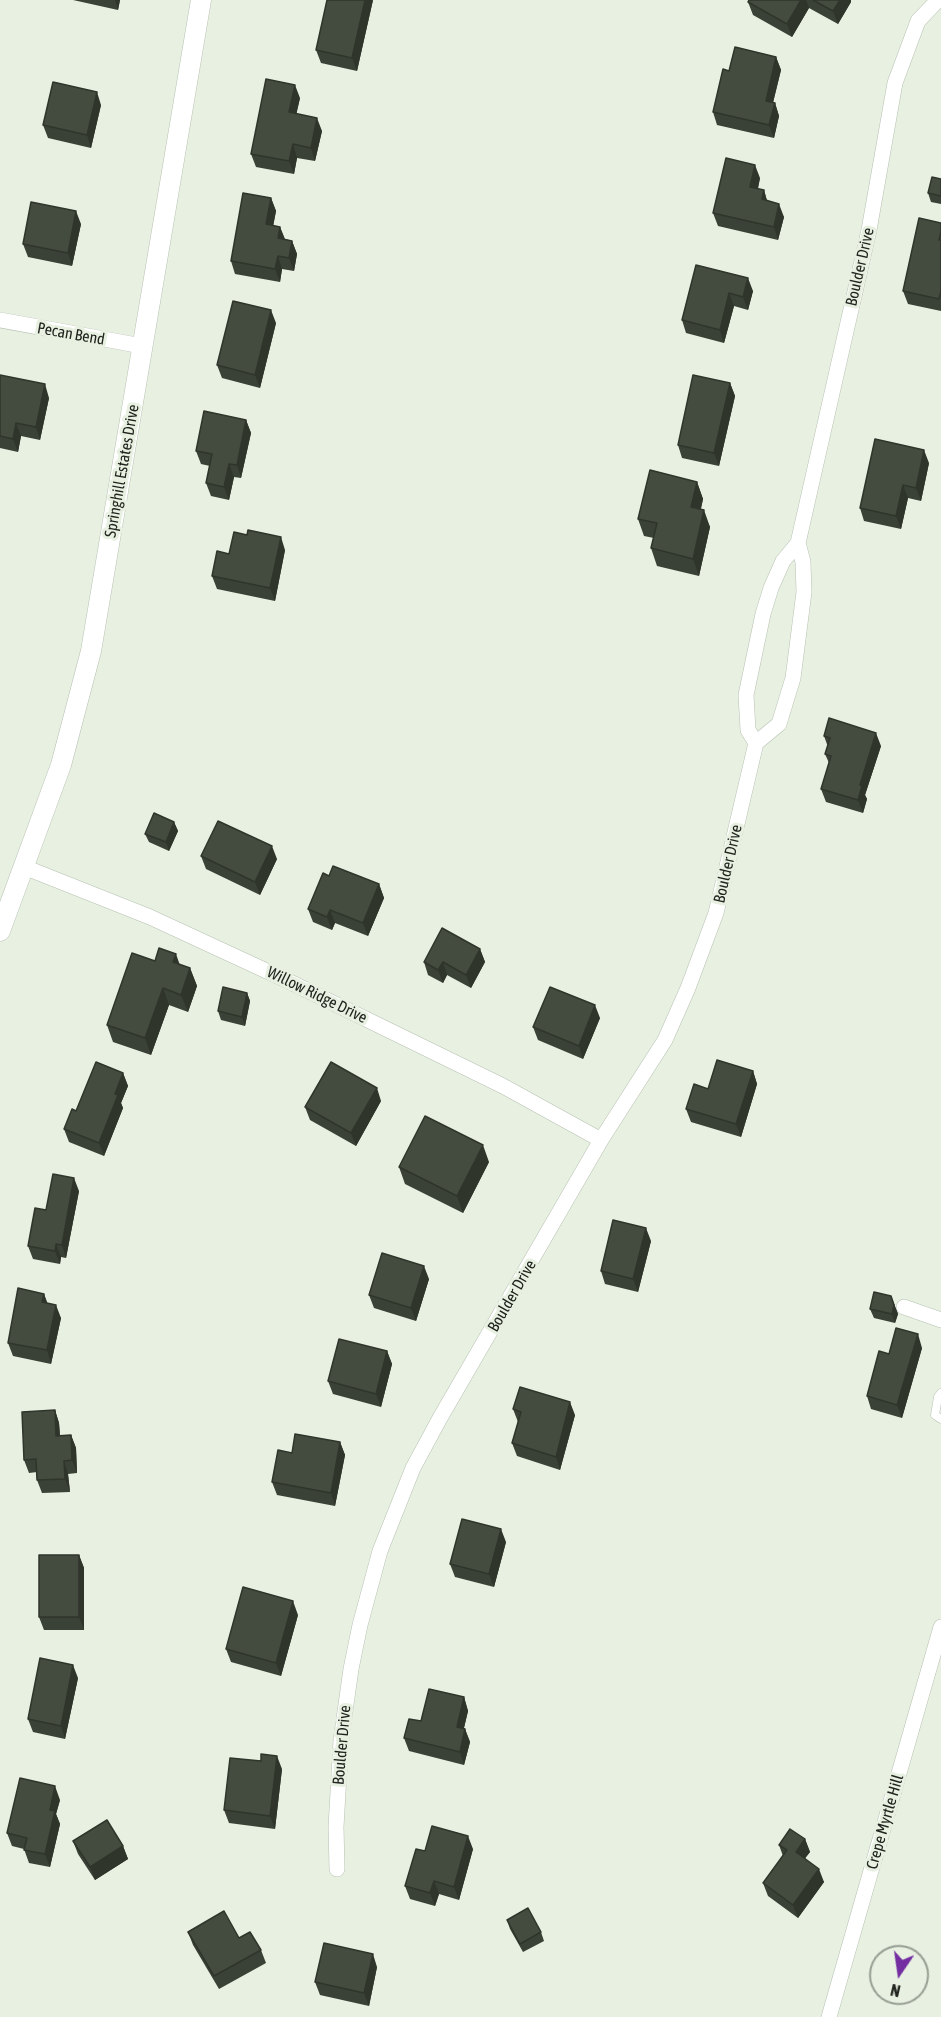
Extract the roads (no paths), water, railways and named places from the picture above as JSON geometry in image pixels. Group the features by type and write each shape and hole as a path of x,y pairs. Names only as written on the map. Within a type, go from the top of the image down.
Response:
{"street":[{"name":"Springhill Estates Drive","path":"0,931 61,765 91,651 201,0"},
{"name":"Boulder Drive","path":"756,743 748,730 746,695 753,661 771,588 783,561 798,543 869,230 895,83 918,21 938,0"},
{"name":"Pecan Bend","path":"0,320 142,346"},
{"name":"Boulder Drive","path":"337,1869 336,1827 341,1740 360,1624 380,1551 413,1468 601,1140 665,1040 688,988 716,914 756,743 778,724 793,678 804,592 803,562 798,543"},
{"name":"Willow Ridge Drive","path":"24,867 150,917 286,980 502,1086 601,1140"},
{"path":"904,1307 941,1320"},
{"name":"Crepe Myrtle Hill","path":"829,2017 941,1627"}],"lane":[{"path":"941,1393 938,1397 935,1415 941,1419"}]}
